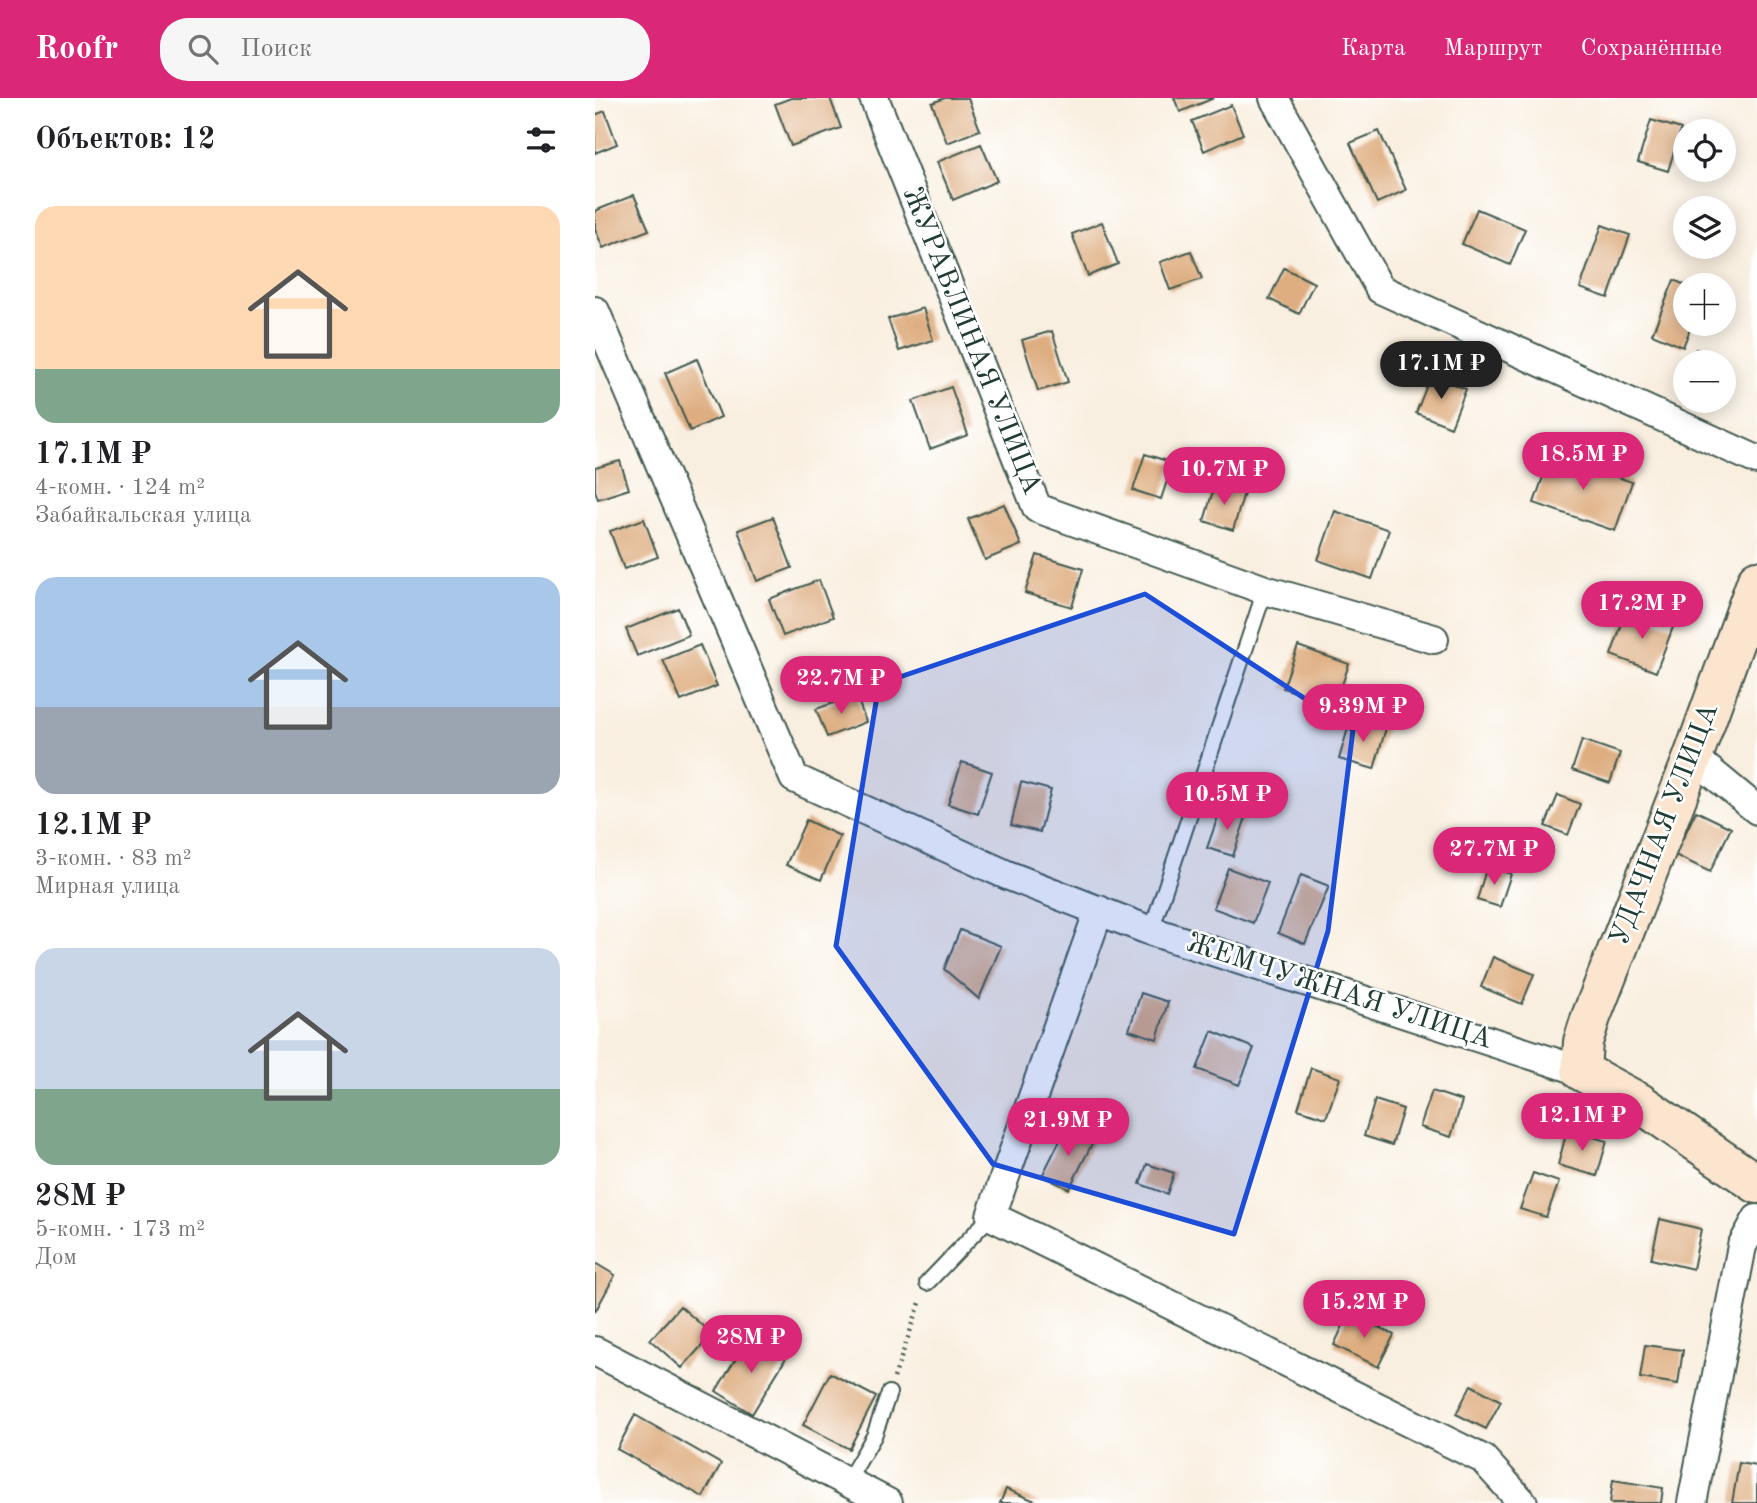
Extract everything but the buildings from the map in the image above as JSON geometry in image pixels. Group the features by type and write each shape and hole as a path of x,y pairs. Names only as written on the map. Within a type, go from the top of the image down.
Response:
{"street":[{"name":"ЖУРАВЛИНАЯ УЛИЦА","path":"874,98 1037,508 1265,590 1434,639"},
{"path":"1273,98 1380,289 1757,460"},
{"name":"ЖЕМЧУЖНАЯ УЛИЦА","path":"595,312 795,778 1007,875 1151,931 1581,1071"},
{"name":"УДАЧНАЯ УЛИЦА","path":"1581,1071 1583,1042 1591,1017 1693,757 1757,580"},
{"path":"1693,757 1757,810"},
{"path":"1099,910 991,1216 1483,1458 1523,1503"},
{"path":"1581,1071 1640,1103 1757,1184"},
{"path":"1692,1503 1742,1246 1757,1219"},
{"path":"595,1351 888,1503"}],"lane":[{"path":"1151,931 1265,590"},
{"path":"927,1283 991,1216"},
{"path":"847,1482 874,1436 889,1393"}],"path":[{"path":"889,1393 927,1283"}],"highlighted area":[{"path":"1145,594 1353,730 1328,931 1234,1234 993,1164 836,946 879,684"}]}
